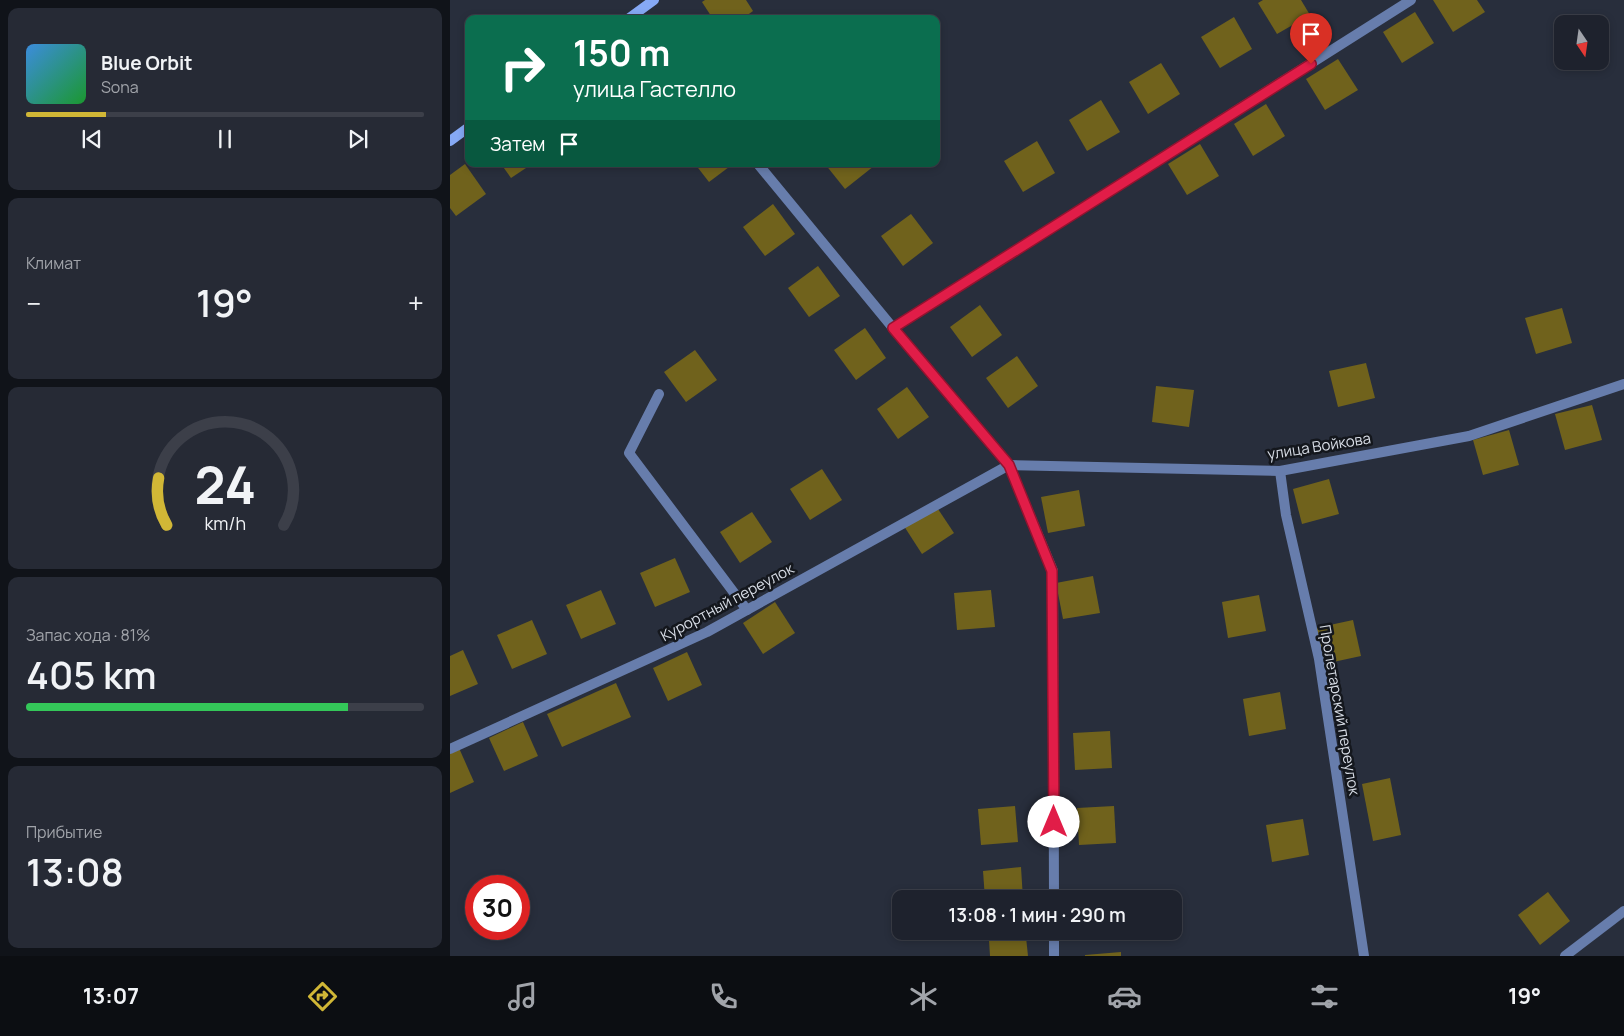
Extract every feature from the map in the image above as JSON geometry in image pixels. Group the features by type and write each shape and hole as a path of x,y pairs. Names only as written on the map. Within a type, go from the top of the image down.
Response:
{"street":[{"path":"636,15 654,0"},
{"path":"893,328 1411,0"},
{"path":"450,141 465,130"},
{"path":"760,167 1009,465 1052,571 1054,890"},
{"name":"улица Войкова","path":"1009,465 1280,471 1469,436 1624,384"},
{"path":"659,394 629,452 747,610"},
{"name":"Курортный переулок","path":"450,749 707,632 1009,465"},
{"name":"Пролетарский переулок","path":"1280,471 1286,514 1319,660 1364,956"},
{"path":"1565,956 1624,911"},
{"path":"1054,940 1054,956"}],"building":[{"path":"705,0 746,0 753,11 748,15 710,15 702,2"},
{"path":"1263,0 1301,0 1310,15 1277,34 1258,3"},
{"path":"1433,0 1477,0 1485,12 1453,32"},
{"path":"1415,12 1434,43 1402,63 1383,32"},
{"path":"1234,17 1252,49 1220,68 1201,37"},
{"path":"1338,59 1358,90 1325,110 1306,79"},
{"path":"1161,63 1180,94 1148,114 1129,82"},
{"path":"1101,100 1120,132 1087,151 1069,120"},
{"path":"1266,104 1285,136 1253,156 1234,124"},
{"path":"1037,141 1055,173 1023,192 1004,161"},
{"path":"1200,144 1219,176 1187,195 1168,164"},
{"path":"465,164 465,167 467,167 486,194 456,216 450,208 450,175"},
{"path":"503,167 528,167 511,178"},
{"path":"697,167 729,167 709,182"},
{"path":"827,167 873,167 845,189"},
{"path":"773,204 795,234 765,256 743,227"},
{"path":"911,214 933,243 903,266 881,236"},
{"path":"818,266 840,296 809,317 788,288"},
{"path":"980,305 1002,335 972,357 950,327"},
{"path":"1562,308 1572,343 1536,354 1525,318"},
{"path":"865,328 886,358 856,380 834,350"},
{"path":"695,350 717,380 686,402 664,372"},
{"path":"1017,356 1038,386 1008,408 986,378"},
{"path":"1366,363 1375,398 1338,407 1329,371"},
{"path":"1156,386 1194,390 1189,427 1152,422"},
{"path":"907,387 929,417 898,439 877,409"},
{"path":"1592,405 1602,440 1565,450 1555,414"},
{"path":"1509,430 1519,465 1483,475 1473,440"},
{"path":"822,469 842,500 810,520 790,489"},
{"path":"1329,479 1339,514 1302,524 1293,489"},
{"path":"1079,490 1085,526 1048,533 1041,497"},
{"path":"934,503 954,533 922,554 902,523"},
{"path":"752,512 772,542 740,563 720,532"},
{"path":"675,558 690,592 655,607 640,573"},
{"path":"1093,576 1100,613 1063,619 1056,583"},
{"path":"601,590 616,624 581,639 566,605"},
{"path":"991,590 995,627 957,630 954,593"},
{"path":"1259,595 1266,631 1228,638 1222,602"},
{"path":"775,602 795,633 763,654 743,623"},
{"path":"532,620 547,654 512,669 497,635"},
{"path":"1353,620 1361,656 1324,664 1316,628"},
{"path":"463,650 478,684 450,696 450,656"},
{"path":"687,652 702,685 668,701 653,668"},
{"path":"616,683 631,717 562,747 547,714"},
{"path":"1280,692 1286,729 1249,736 1243,699"},
{"path":"523,722 538,756 504,771 489,738"},
{"path":"1110,731 1112,768 1075,770 1073,733"},
{"path":"459,748 474,782 450,793 450,753"},
{"path":"1390,778 1401,835 1373,841 1362,784"},
{"path":"1015,806 1018,842 981,845 978,809"},
{"path":"1114,806 1116,843 1079,845 1077,808"},
{"path":"1303,819 1309,855 1272,862 1266,825"},
{"path":"1021,867 1022,890 984,890 983,871"},
{"path":"1548,892 1570,921 1540,945 1518,915"},
{"path":"989,940 1026,940 1028,956 990,956"},
{"path":"1121,952 1121,956 1085,956 1085,955"}],"route":[{"path":"1054,822 1052,571 1009,465 893,328 1311,64"}]}
